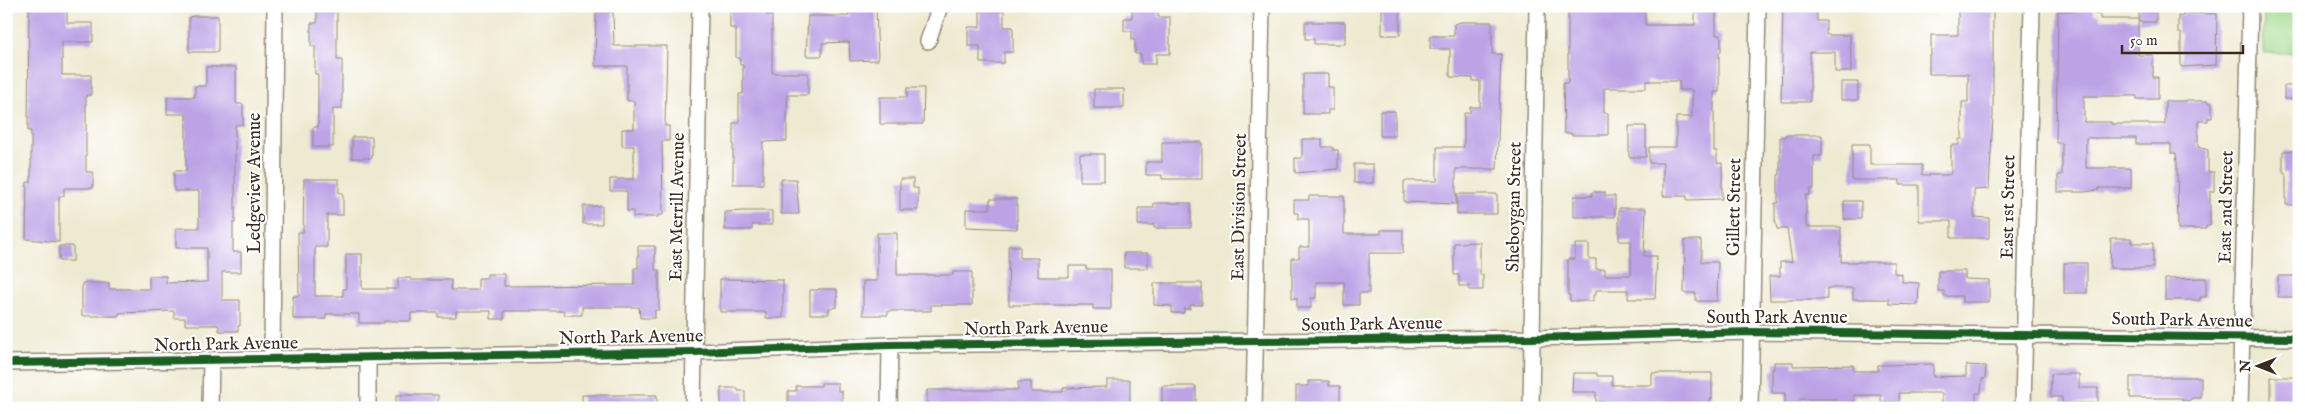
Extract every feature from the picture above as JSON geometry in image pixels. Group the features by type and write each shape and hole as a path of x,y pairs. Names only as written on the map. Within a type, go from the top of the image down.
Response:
{"street":[{"name":"Ledgeview Avenue","path":"272,359 275,6"},
{"name":"East Merrill Avenue","path":"693,408 700,6"},
{"path":"928,41 940,6"},
{"name":"East Division Street","path":"1254,408 1262,6"},
{"name":"Sheboygan Street","path":"1531,408 1537,6"},
{"name":"Gillett Street","path":"1750,408 1758,6"},
{"name":"East 1st Street","path":"2023,408 2032,6"},
{"name":"East 2nd Street","path":"2240,408 2250,6"},
{"name":"South Park Avenue","path":"1256,341 1532,338 1751,332 2299,338"},
{"name":"North Park Avenue","path":"6,363 1256,341"},
{"path":"889,408 890,346"},
{"path":"368,357 368,408"},
{"path":"210,408 211,360"}],"green space":[{"path":"2264,6 2299,6 2299,53 2263,53"}],"building":[{"path":"29,6 67,6 67,23 93,23 93,42 62,42 62,75 91,75 91,95 86,95 86,172 93,172 93,188 64,188 64,196 59,196 59,242 26,239 27,182 31,182 31,131 28,131"},
{"path":"317,6 337,6 337,60 342,60 342,109 333,109 333,147 313,147 313,127 318,127 318,74 315,74 315,46 311,46 311,23 317,23"},
{"path":"849,6 876,6 878,60 850,61 849,42 822,43 822,56 806,56 808,16 849,16"},
{"path":"1382,6 1400,6 1400,35 1382,35"},
{"path":"1568,6 1645,6 1645,25 1695,25 1695,6 1716,6 1716,35 1721,35 1721,52 1719,52 1719,92 1714,92 1714,151 1717,151 1717,163 1722,163 1722,199 1687,200 1687,196 1663,196 1663,163 1649,163 1649,147 1676,147 1676,117 1692,117 1692,90 1679,90 1679,81 1646,81 1646,88 1604,88 1604,113 1608,113 1608,135 1571,135 1571,133 1564,133 1563,83 1568,83"},
{"path":"1783,6 1817,6 1817,21 1826,21 1826,35 1850,35 1851,72 1835,72 1835,52 1810,52 1810,102 1781,102"},
{"path":"1958,6 1993,6 1993,116 1989,189 1974,190 1974,217 1989,218 1989,238 1951,238 1951,221 1919,221 1919,185 1900,185 1900,180 1852,180 1852,144 1870,144 1870,165 1922,165 1922,175 1949,175 1951,173 1951,145 1959,145 1959,139 1962,139 1962,102 1968,102 1968,74 1929,74 1929,55 1931,55 1931,35 1958,35"},
{"path":"2139,6 2156,6 2156,22 2139,22"},
{"path":"1132,7 1158,7 1158,17 1170,17 1170,54 1156,54 1156,64 1141,64 1141,54 1135,54 1135,40 1132,40 1132,31 1124,31 1124,18 1132,18"},
{"path":"2073,7 2094,7 2094,14 2100,14 2100,19 2138,19 2138,55 2153,55 2153,77 2158,77 2158,99 2137,99 2137,96 2084,96 2084,122 2165,124 2165,101 2208,101 2208,103 2212,103 2212,118 2208,118 2208,121 2198,121 2198,147 2208,150 2208,172 2214,172 2214,191 2210,191 2210,226 2206,226 2206,229 2178,229 2177,163 2176,153 2171,153 2171,144 2136,144 2136,138 2086,138 2086,168 2131,168 2131,188 2099,188 2099,190 2084,192 2058,192 2058,175 2062,175 2062,143 2056,143 2058,11 2073,11"},
{"path":"730,10 766,10 766,15 772,15 772,73 808,73 808,95 787,95 787,141 763,142 763,184 733,184 733,123 739,123 739,94 743,94 743,65 740,65 740,58 736,58 736,28 730,28"},
{"path":"980,11 1004,11 1004,27 1013,27 1013,52 1004,52 1004,63 980,63 980,46 968,46 968,27 980,27"},
{"path":"596,12 613,12 614,46 667,46 665,126 669,126 669,141 662,141 663,215 658,215 658,217 633,217 633,211 627,211 627,191 610,191 610,179 634,179 634,146 622,146 622,129 634,129 634,101 627,101 627,66 595,66"},
{"path":"2183,13 2217,14 2216,65 2181,67 2181,33 2178,33 2178,16 2183,16"},
{"path":"218,16 218,52 189,52 189,17"},
{"path":"1305,22 1345,22 1345,44 1314,44 1314,39 1305,39"},
{"path":"1461,22 1492,22 1492,54 1501,54 1497,169 1456,169 1456,204 1404,202 1404,181 1437,181 1437,147 1464,147 1464,113 1470,113 1470,107 1480,107 1480,81 1473,81 1473,78 1450,77 1450,49 1430,49 1430,36 1454,36 1454,24"},
{"path":"206,67 236,67 236,102 237,104 243,104 243,124 235,125 235,223 233,223 233,252 241,252 241,272 222,272 222,300 240,300 240,326 238,326 238,331 219,331 219,326 217,325 185,325 185,318 174,318 174,311 119,313 119,316 82,316 82,283 109,283 109,289 149,289 149,276 166,276 166,283 207,282 207,248 176,248 176,228 199,228 199,191 174,191 174,171 186,171 186,114 167,114 167,97 195,97 195,86 206,86"},
{"path":"1303,74 1328,74 1328,87 1333,87 1333,110 1328,110 1328,114 1303,114"},
{"path":"1841,82 1858,82 1858,100 1841,100"},
{"path":"2284,86 2299,86 2299,99 2284,99"},
{"path":"907,88 924,88 923,124 880,124 880,97 907,97"},
{"path":"1094,89 1124,89 1124,108 1094,108"},
{"path":"1380,111 1395,111 1395,136 1380,136"},
{"path":"1629,126 1646,126 1646,157 1629,157"},
{"path":"1785,135 1822,135 1822,156 1814,156 1814,189 1810,189 1810,195 1806,195 1806,227 1841,227 1841,262 1894,262 1894,273 1902,274 1902,282 1919,283 1918,305 1889,304 1889,299 1853,299 1853,288 1827,288 1827,299 1770,300 1769,276 1780,276 1780,262 1792,262 1787,229 1777,229 1775,220 1775,203 1778,203 1778,175 1780,175 1780,137 1785,137"},
{"path":"352,137 372,137 372,158 352,158"},
{"path":"1302,139 1322,139 1322,147 1333,147 1333,150 1338,150 1338,169 1295,173 1295,158 1302,158"},
{"path":"1162,142 1202,142 1202,179 1162,179 1162,175 1146,175 1146,162 1162,162"},
{"path":"2283,151 2299,151 2299,205 2286,205 2286,173 2283,173"},
{"path":"1080,154 1104,154 1104,181 1080,181"},
{"path":"1354,164 1373,164 1373,183 1354,183"},
{"path":"304,179 339,179 339,193 343,193 343,215 327,215 327,247 315,247 315,296 343,296 343,289 346,289 346,254 362,254 362,289 398,289 398,278 411,278 411,280 451,280 451,290 478,290 478,278 487,278 487,274 504,274 504,286 634,285 634,268 638,268 638,246 655,246 655,270 659,270 659,310 655,310 655,318 640,318 639,307 582,307 582,315 564,315 564,311 504,311 504,319 491,319 491,311 456,311 456,317 438,317 438,313 411,313 411,321 384,321 384,323 359,323 359,314 326,314 326,319 293,319 293,296 299,296 298,232 303,232"},
{"path":"781,179 796,179 799,214 781,214"},
{"path":"900,179 913,179 913,188 918,188 918,210 900,210"},
{"path":"1592,192 1605,192 1605,196 1615,196 1615,217 1574,217 1574,196 1592,196"},
{"path":"1457,194 1497,194 1497,214 1457,214"},
{"path":"1309,196 1344,196 1344,234 1381,234 1381,230 1403,230 1403,253 1369,253 1369,293 1359,293 1359,305 1344,305 1344,282 1316,282 1316,298 1311,298 1311,308 1297,308 1297,298 1292,298 1292,258 1299,258 1299,247 1309,247 1309,219 1298,219 1298,213 1294,213 1294,200 1309,200"},
{"path":"990,199 1017,199 1017,229 966,227 966,209 990,209"},
{"path":"1844,201 1861,201 1861,219 1844,219"},
{"path":"1154,203 1191,203 1191,228 1154,228 1154,225 1138,225 1138,208 1154,208"},
{"path":"583,206 602,206 602,224 583,224"},
{"path":"1619,208 1646,208 1644,256 1657,256 1655,299 1628,299 1628,290 1596,290 1596,295 1593,295 1593,301 1570,301 1570,295 1568,295 1568,259 1575,259 1575,244 1589,244 1589,259 1596,259 1596,269 1605,269 1605,275 1631,275 1631,241 1619,241"},
{"path":"772,211 772,225 752,225 752,230 725,230 725,212"},
{"path":"877,233 897,233 897,275 953,275 953,272 972,272 972,305 931,305 931,311 888,311 888,315 863,315 863,281 877,281"},
{"path":"2111,238 2131,238 2131,243 2153,243 2153,268 2110,268"},
{"path":"1685,240 1701,240 1701,262 1718,262 1717,301 1696,301 1696,293 1684,293"},
{"path":"1480,242 1480,275 1483,275 1483,290 1469,290 1469,286 1459,286 1459,275 1454,275 1454,243"},
{"path":"59,246 73,246 73,261 59,261"},
{"path":"1008,246 1020,246 1020,258 1038,258 1038,277 1069,277 1069,266 1086,266 1086,269 1111,269 1111,309 1093,309 1093,305 1009,305"},
{"path":"1124,253 1148,253 1148,268 1124,268"},
{"path":"2064,263 2087,263 2087,293 2064,293"},
{"path":"1938,271 1965,271 1965,279 1989,280 1989,302 1962,302 1962,296 1944,296 1944,291 1938,291"},
{"path":"2278,276 2297,276 2297,297 2278,297"},
{"path":"2206,278 2206,297 2200,297 2200,300 2165,300 2165,279"},
{"path":"720,279 783,280 783,318 766,318 766,312 720,312"},
{"path":"1154,283 1202,283 1202,305 1190,305 1190,309 1184,309 1184,313 1172,313 1172,306 1154,305"},
{"path":"837,289 837,307 829,308 829,314 810,314 810,290"},
{"path":"1774,362 1793,362 1793,366 1853,365 1853,371 1878,371 1878,365 1933,364 1933,377 1966,376 1966,365 1986,366 1985,379 1982,379 1981,393 1976,393 1976,408 1942,408 1942,393 1899,393 1899,402 1881,402 1881,395 1854,395 1854,402 1850,402 1850,408 1836,408 1836,399 1800,399 1800,408 1785,408 1785,393 1772,393 1772,369 1774,369"},
{"path":"1573,373 1597,373 1597,376 1612,376 1612,385 1652,385 1652,373 1712,373 1712,399 1710,399 1710,408 1698,408 1698,406 1625,408 1625,402 1596,402 1596,392 1572,392"},
{"path":"2051,374 2079,374 2079,388 2098,388 2098,403 2062,403 2062,397 2051,397"},
{"path":"2130,377 2201,377 2201,398 2183,401 2181,398 2130,398"},
{"path":"2271,377 2299,377 2299,403 2271,403"},
{"path":"1107,380 1130,380 1130,408 927,408 927,390 1018,390 1018,382 1031,382 1031,392 1063,392 1063,388 1107,387"},
{"path":"1308,381 1329,381 1329,386 1340,386 1340,408 1296,408 1296,386 1308,386"},
{"path":"821,383 838,383 838,391 842,391 842,408 819,408 819,405 788,405 788,391 796,391 796,386 821,386"},
{"path":"1162,386 1196,386 1196,408 1162,408"},
{"path":"721,388 738,388 738,391 745,391 745,406 742,408 721,407"},
{"path":"396,395 438,395 438,408 396,408"},
{"path":"582,395 657,395 657,408 582,408"}],"cycle path":[{"path":"6,363 694,352 890,345 1532,338 1751,332 2299,338"}]}
